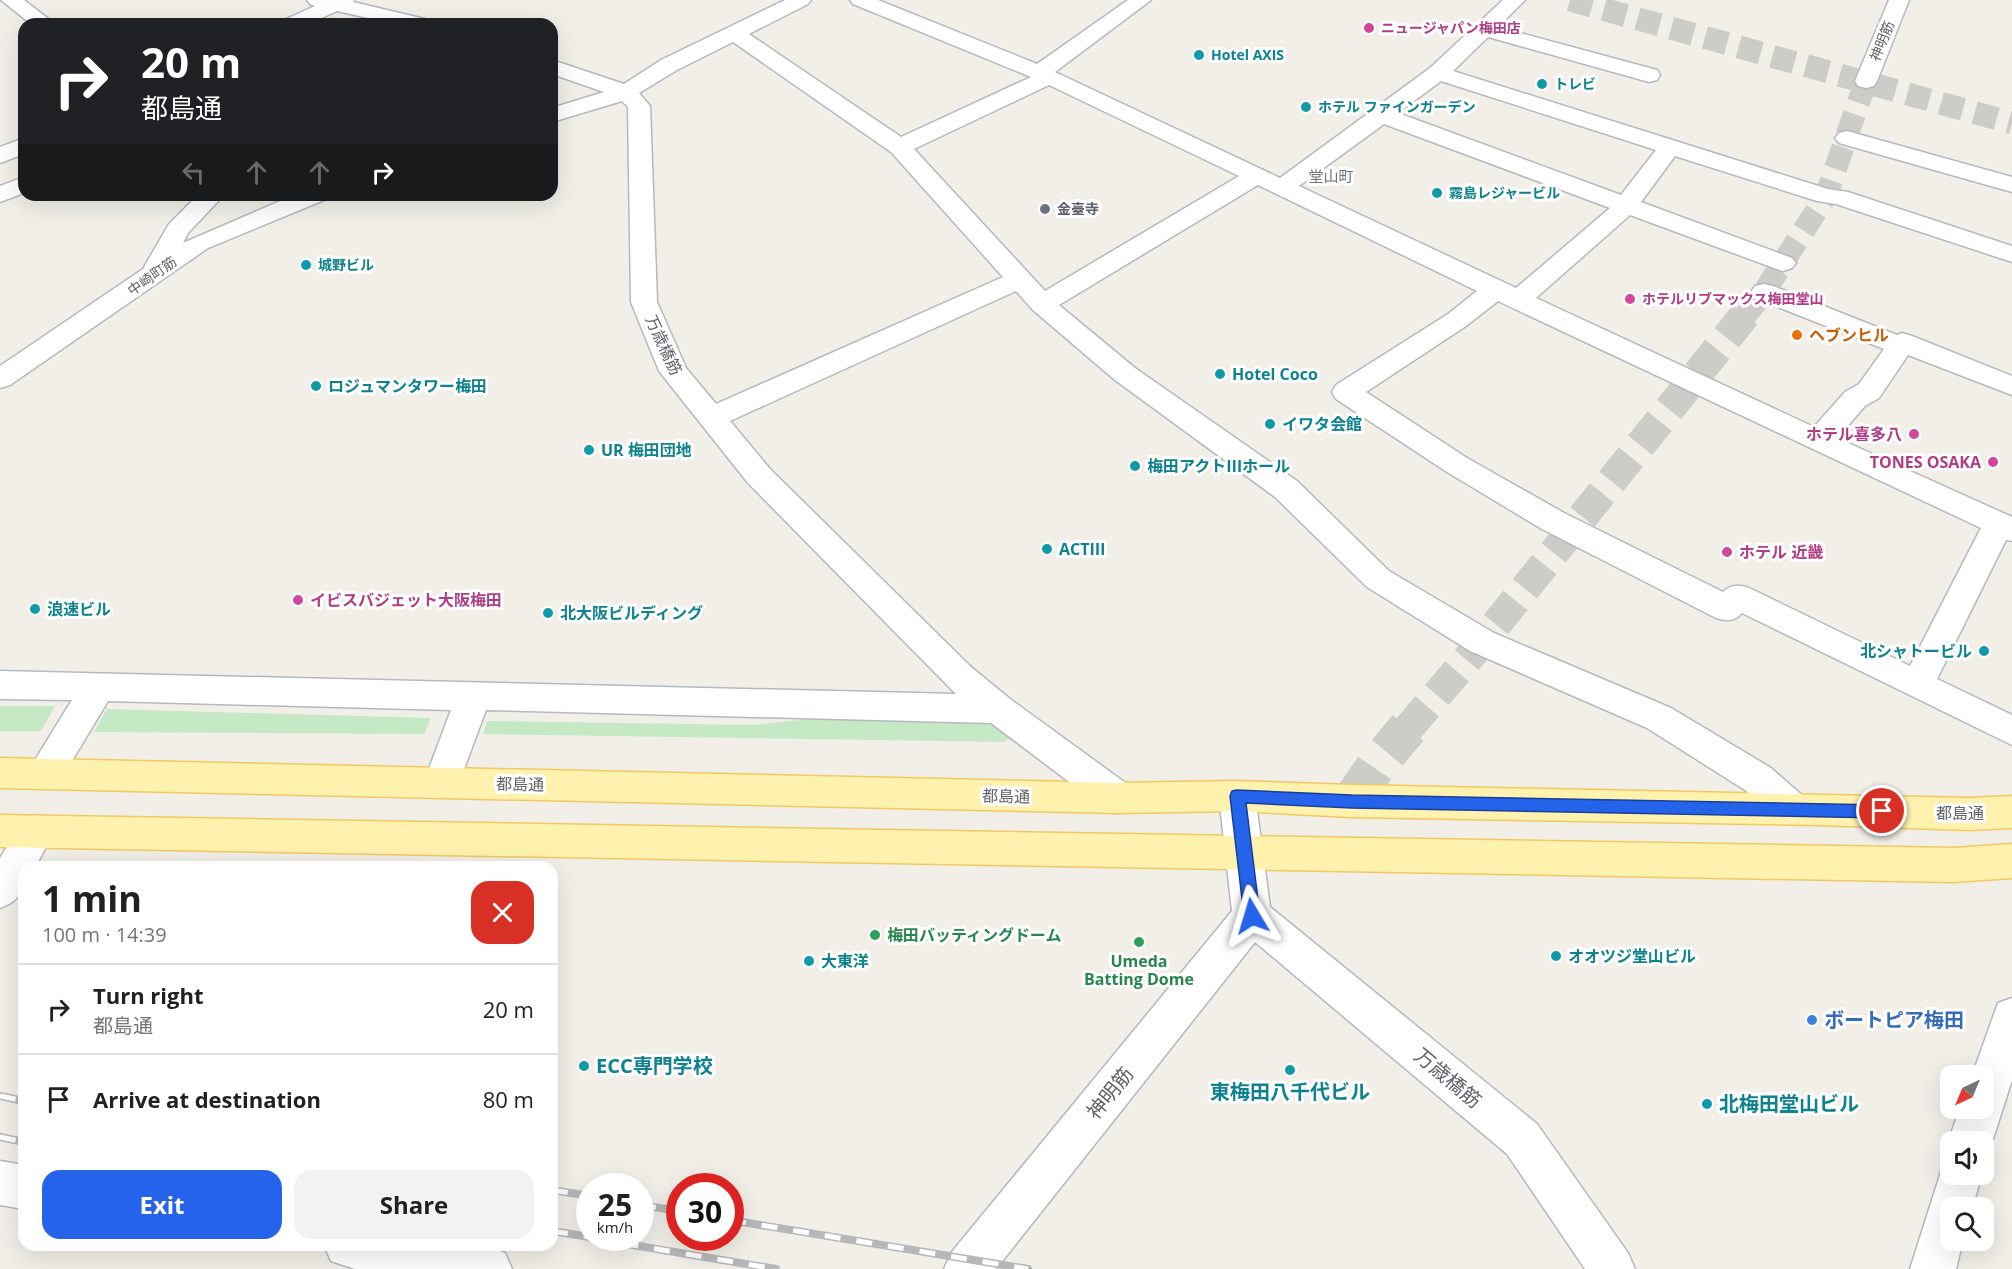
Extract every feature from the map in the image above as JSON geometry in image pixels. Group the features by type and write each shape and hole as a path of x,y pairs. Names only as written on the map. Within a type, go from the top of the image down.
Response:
{"main road":[{"name":"都島通","path":"0,773 1119,798 1237,796 1352,801 1791,808 1970,814 2012,812"},
{"path":"0,831 1953,865 2012,861"}],"street":[{"path":"11,0 36,18"},
{"path":"380,18 419,0"},
{"path":"558,113 626,92 669,65 801,0"},
{"path":"860,0 1044,75 1691,382 2005,526 1918,684"},
{"path":"899,147 1044,75 1142,0"},
{"path":"1283,187 1438,73 1515,0"},
{"name":"神明筋","path":"1866,81 1899,0"},
{"path":"302,18 331,2 371,18"},
{"path":"1484,30 1649,75"},
{"path":"733,32 899,147 1042,304 1125,374 1286,489 1378,579 1482,642 1659,718 1758,779 1791,808"},
{"path":"558,69 626,92"},
{"path":"1438,73 1669,148 1826,196 1839,197 2012,254"},
{"name":"万歳橋筋","path":"626,92 639,106 644,302 673,370 759,476 959,677 998,710 1119,798"},
{"path":"1381,116 1783,263"},
{"path":"1847,138 2012,185"},
{"path":"0,156 18,148"},
{"path":"1669,148 1625,207 1508,294 1457,320 1346,392 1457,465 1553,521 1727,609 1738,597 2012,731"},
{"path":"1042,304 1258,175"},
{"path":"0,195 18,187"},
{"path":"148,280 178,229 206,201"},
{"name":"中崎町筋","path":"0,379 199,243 300,201"},
{"path":"710,418 1020,279"},
{"path":"1764,292 1900,346"},
{"path":"1819,440 1855,399 1869,391 1902,342 2012,386"},
{"path":"0,685 474,695 998,710"},
{"path":"45,773 98,688"},
{"path":"442,782 474,695"},
{"path":"1237,796 1252,916"},
{"path":"18,861 37,831"},
{"path":"0,891 18,862"},
{"name":"神明筋","path":"967,1269 1252,916"},
{"name":"万歳橋筋","path":"1252,916 1522,1139 1612,1269"},
{"path":"1994,1071 2012,1017"},
{"path":"0,1183 18,1186"},
{"path":"1933,1269 1940,1244"},
{"path":"382,1251 489,1269"}],"green space":[{"path":"0,706 55,706 41,731 0,731"},
{"path":"107,709 431,718 424,734 94,732"},
{"path":"819,718 970,720 997,727 1010,738 1004,742 483,734 487,721 752,725"}],"tunnel":[{"path":"1570,0 1866,82"},
{"path":"1744,317 1764,292 1826,196 1866,82"},
{"path":"1866,82 2012,123"},
{"path":"1407,730 1482,642 1745,315"},
{"path":"1352,801 1376,766 1408,728"}],"railway":[{"path":"0,1096 18,1100"},
{"path":"0,1137 18,1141"},
{"path":"558,1191 576,1194"},
{"path":"654,1207 666,1209"},
{"path":"744,1222 1028,1269"},
{"path":"558,1232 576,1235"},
{"path":"654,1249 776,1269"}],"place":[{"name":"ニュージャパン梅田店","path":"1369,28"},
{"name":"Hotel AXIS","path":"1199,55"},
{"name":"トレビ","path":"1542,84"},
{"name":"ホテル ファインガーデン","path":"1306,107"},
{"name":"霧島レジャービル","path":"1437,193"},
{"name":"金臺寺","path":"1045,209"},
{"name":"城野ビル","path":"306,265"},
{"name":"ホテルリブマックス梅田堂山","path":"1630,299"},
{"name":"ヘブンヒル","path":"1797,335"},
{"name":"Hotel Coco","path":"1220,374"},
{"name":"ロジュマンタワー梅田","path":"316,386"},
{"name":"イワタ会館","path":"1270,424"},
{"name":"ホテル喜多八","path":"1914,434"},
{"name":"UR 梅田団地","path":"589,450"},
{"name":"TONES OSAKA","path":"1993,462"},
{"name":"梅田アクトⅢホール","path":"1135,466"},
{"name":"ACTⅢ","path":"1047,549"},
{"name":"ホテル 近畿","path":"1727,552"},
{"name":"イビスバジェット大阪梅田","path":"298,600"},
{"name":"浪速ビル","path":"35,609"},
{"name":"北大阪ビルディング","path":"548,613"},
{"name":"北シャトービル","path":"1984,651"},
{"name":"梅田バッティングドーム","path":"875,935"},
{"name":"Umeda Batting Dome","path":"1139,942"},
{"name":"オオツジ堂山ビル","path":"1556,956"},
{"name":"大東洋","path":"809,961"},
{"name":"ボートピア梅田","path":"1812,1020"},
{"name":"ECC専門学校","path":"584,1066"},
{"name":"東梅田八千代ビル","path":"1290,1070"},
{"name":"北梅田堂山ビル","path":"1707,1104"}],"district":[{"name":"堂山町","path":"1331,177"}],"route":[{"path":"1252,916 1237,796 1352,801 1882,811"}]}
